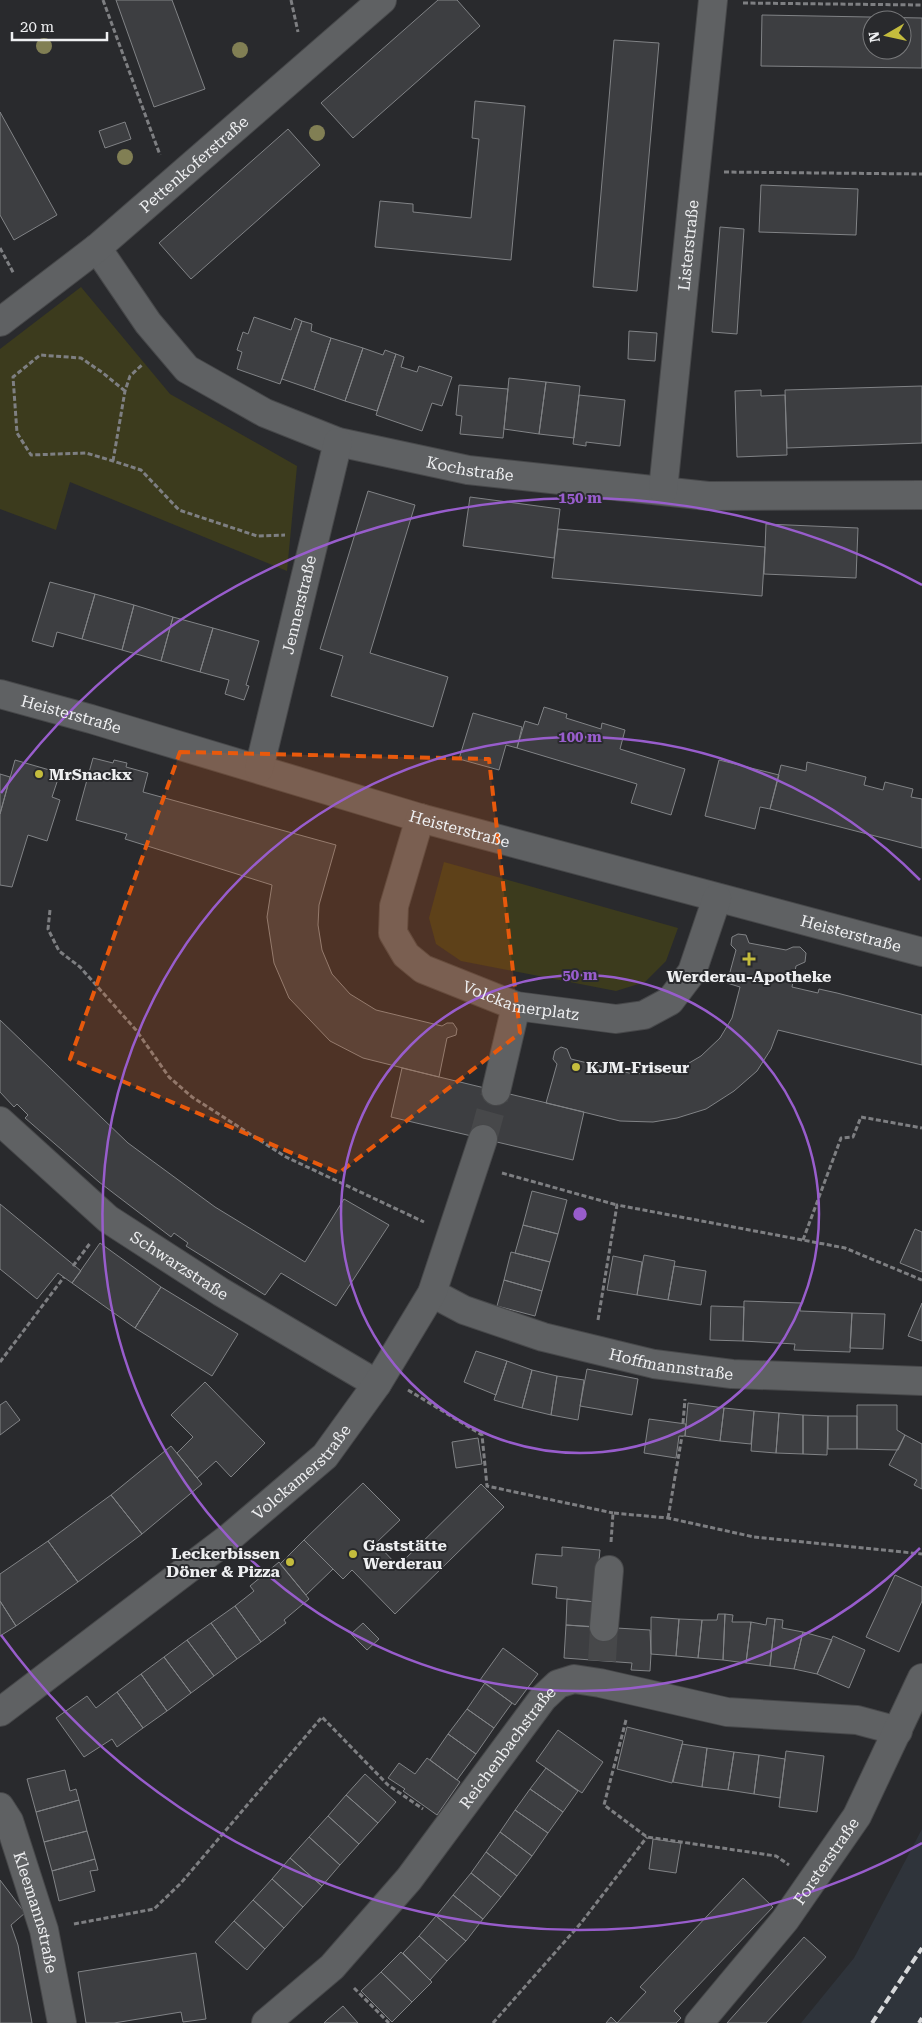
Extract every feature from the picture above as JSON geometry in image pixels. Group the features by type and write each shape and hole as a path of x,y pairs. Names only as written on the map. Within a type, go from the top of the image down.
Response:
{"street":[{"name":"Pettenkoferstraße","path":"0,322 96,248 382,0"},
{"name":"Listerstraße","path":"663,490 713,1"},
{"name":"Kochstraße","path":"96,248 148,323 187,368 256,408 338,442 468,470 708,496 922,495"},
{"name":"Jennerstraße","path":"259,769 338,442"},
{"name":"Heisterstraße","path":"0,694 420,818 922,952"},
{"name":"Volckamerplatz","path":"420,818 394,906 393,933 406,955 423,969 516,1006 616,1019 644,1015 670,1001 692,972 717,898"},
{"path":"496,1091 516,1006"},
{"name":"Schwarzstraße","path":"0,1121 108,1219 220,1292 380,1380"},
{"name":"Volckamerstraße","path":"0,1712 230,1537 326,1456 380,1380 432,1294 483,1139"},
{"name":"Hoffmannstraße","path":"432,1294 464,1310 543,1337 654,1364 732,1374 922,1381"},
{"path":"604,1627 609,1570"},
{"name":"Reichenbachstraße","path":"266,2023 332,1967 409,1879 543,1698 558,1684 601,1672 634,1691 727,1712 857,1720 898,1731"},
{"name":"Forsterstraße","path":"700,2023 786,1920 857,1816 922,1678"},
{"name":"Kleemannstraße","path":"0,1807 9,1821 44,1930 62,2023"}],"path":[{"path":"103,0 170,184"},
{"path":"713,1 922,5"},
{"path":"696,171 922,174"},
{"path":"112,461 125,391 130,376 165,343"},
{"path":"125,391 81,358 40,355 13,377 17,433 31,455 86,453 141,470 179,510 257,536 316,535"},
{"path":"50,910 48,929 58,951 80,967 136,1030 169,1077 192,1096 286,1158 452,1234"},
{"path":"803,1240 841,1138 853,1137 861,1117 922,1128"},
{"path":"474,1165 617,1205 845,1248 922,1280"},
{"path":"594,1349 617,1205"},
{"path":"0,1362 64,1277"},
{"path":"380,1380 482,1435 487,1486 613,1513 668,1518 754,1537 922,1554"},
{"path":"668,1518 682,1436"},
{"path":"609,1570 613,1513"},
{"path":"634,1691 604,1805 646,1837 776,1856 813,1880"},
{"path":"44,1930 154,1909 181,1883 322,1717 388,1785 448,1828"},
{"path":"493,2023 581,1923 646,1837"},
{"path":"332,1967 389,2023"}],"highlighted area":[{"path":"180,752 489,759 520,1033 339,1173 70,1059"}],"shaded area":[{"path":"81,287 170,394 297,466 287,571 70,482 56,530 0,509 0,349"},
{"path":"444,862 678,928 666,961 645,982 616,991 461,961 436,944 429,918"},
{"path":"922,1829 922,2023 801,2023 854,1958"}],"building":[{"path":"116,0 172,0 205,89 154,107"},
{"path":"438,0 457,0 480,26 353,138 321,103"},
{"path":"762,15 862,17 862,60 912,60 912,18 922,18 922,68 761,66"},
{"path":"614,40 659,43 637,291 593,287"},
{"path":"475,101 525,106 511,260 375,247 380,201 413,204 413,212 471,218 479,139 472,138"},
{"path":"0,112 57,215 14,240 0,215"},
{"path":"125,122 131,139 105,148 99,131"},
{"path":"288,129 320,165 191,279 159,243"},
{"path":"761,185 858,189 856,235 759,232"},
{"path":"720,227 744,229 737,334 712,332"},
{"path":"254,317 291,330 295,318 302,321 280,384 237,369 242,352 237,350 243,332 248,334"},
{"path":"302,321 312,324 311,331 331,338 314,390 282,379"},
{"path":"629,331 657,333 655,361 628,359"},
{"path":"331,338 363,348 345,401 314,390"},
{"path":"363,348 383,355 385,350 396,354 377,411 345,401"},
{"path":"396,354 404,357 401,367 417,372 419,366 452,377 442,406 432,403 422,431 376,415"},
{"path":"509,378 546,382 539,434 504,429"},
{"path":"546,382 580,386 574,438 539,434"},
{"path":"459,385 508,389 503,438 460,434 462,416 456,415"},
{"path":"922,386 922,443 787,448 785,390"},
{"path":"761,390 761,396 785,395 787,455 737,457 735,391"},
{"path":"579,395 625,400 620,446 586,442 586,446 573,444"},
{"path":"368,491 415,505 370,653 448,677 433,727 331,696 343,656 320,649"},
{"path":"470,497 560,509 554,558 463,546"},
{"path":"766,524 858,528 856,578 764,574"},
{"path":"558,529 765,547 762,596 552,578"},
{"path":"50,582 95,594 82,639 57,632 53,647 32,641"},
{"path":"95,594 134,605 122,650 82,639"},
{"path":"134,605 173,617 161,661 122,650"},
{"path":"173,617 213,628 200,672 161,661"},
{"path":"213,628 259,641 246,685 249,686 244,700 225,694 229,680 200,672"},
{"path":"544,707 567,714 566,718 601,729 602,723 625,730 620,749 685,769 671,815 631,803 637,784 517,748 525,721 538,725"},
{"path":"473,713 522,727 517,748 506,745 499,770 459,759"},
{"path":"93,758 113,763 114,760 127,763 126,767 148,773 143,792 336,845 319,905 318,925 322,950 332,974 350,994 376,1010 442,1026 447,1023 453,1023 457,1029 456,1035 447,1038 439,1077 363,1058 330,1041 289,998 274,963 267,917 272,885 125,839 127,834 76,820"},
{"path":"15,760 60,773 52,797 60,800 47,841 28,835 12,887 0,885 0,814"},
{"path":"719,760 779,775 770,809 760,807 755,829 705,816"},
{"path":"807,762 866,777 864,785 883,790 885,782 913,789 911,797 922,799 922,848 770,809 781,765 806,771"},
{"path":"0,774 10,777 0,814"},
{"path":"738,934 746,935 749,943 786,950 800,947 806,953 805,962 796,966 792,987 818,993 819,989 922,1015 922,1065 778,1030 771,1049 757,1071 734,1091 706,1109 677,1118 653,1122 620,1121 546,1103 557,1064 553,1059 555,1051 561,1047 567,1049 571,1059 629,1073 648,1074 664,1072 684,1066 701,1056 720,1038 732,1018 740,987 727,983 736,950 731,945 732,937"},
{"path":"0,1020 128,1143 215,1207 305,1262 344,1199 389,1225 336,1306 281,1273 265,1295 186,1246 188,1243 174,1233 171,1237 99,1182 25,1118 28,1115 17,1104 14,1107 0,1092"},
{"path":"402,1068 584,1112 573,1160 391,1117"},
{"path":"532,1191 567,1200 558,1234 523,1225"},
{"path":"0,1204 81,1271 72,1283 58,1273 37,1299 0,1269"},
{"path":"523,1225 558,1234 550,1262 515,1253"},
{"path":"915,1229 922,1232 922,1272 900,1263"},
{"path":"100,1243 161,1287 135,1328 72,1283"},
{"path":"511,1252 550,1262 542,1291 504,1280"},
{"path":"644,1255 675,1261 668,1300 637,1295"},
{"path":"613,1256 642,1262 637,1295 607,1290"},
{"path":"674,1266 706,1271 701,1305 668,1300"},
{"path":"504,1280 542,1291 535,1316 497,1306"},
{"path":"161,1287 238,1334 212,1376 135,1328"},
{"path":"744,1301 801,1303 800,1311 852,1313 850,1352 794,1350 795,1344 743,1341"},
{"path":"922,1303 922,1341 908,1336"},
{"path":"711,1306 744,1307 743,1341 710,1340"},
{"path":"852,1313 885,1314 883,1349 850,1348"},
{"path":"476,1351 507,1361 496,1395 464,1382"},
{"path":"507,1361 532,1370 522,1408 494,1400"},
{"path":"587,1369 638,1379 632,1415 580,1406"},
{"path":"532,1370 557,1376 551,1415 522,1408"},
{"path":"557,1376 584,1380 578,1420 551,1415"},
{"path":"205,1382 265,1443 231,1477 216,1461 197,1478 177,1453 193,1437 171,1415"},
{"path":"6,1401 20,1420 0,1435 0,1405"},
{"path":"688,1403 724,1408 720,1441 685,1436"},
{"path":"857,1405 897,1405 897,1430 905,1435 898,1450 857,1449"},
{"path":"724,1408 754,1411 751,1444 720,1441"},
{"path":"754,1411 779,1413 776,1453 751,1451"},
{"path":"779,1413 803,1415 803,1454 776,1453"},
{"path":"803,1415 828,1416 827,1455 803,1454"},
{"path":"828,1416 857,1416 857,1449 828,1449"},
{"path":"649,1419 686,1424 685,1436 679,1436 676,1458 644,1453"},
{"path":"905,1435 922,1444 922,1489 914,1485 917,1480 889,1465"},
{"path":"478,1438 482,1464 456,1468 452,1442"},
{"path":"171,1446 202,1484 142,1534 111,1495"},
{"name":"Gaststätte Werderau","path":"363,1483 400,1520 376,1543 398,1566 481,1484 504,1507 395,1614 352,1570 343,1579 304,1540"},
{"path":"111,1495 142,1534 78,1582 48,1541"},
{"path":"304,1540 333,1569 306,1595 280,1564"},
{"path":"48,1541 78,1582 16,1626 0,1601 0,1574"},
{"path":"562,1547 600,1550 595,1602 556,1598 557,1587 532,1584 536,1554 562,1556"},
{"path":"279,1562 309,1599 284,1620 286,1623 261,1642 235,1606 254,1591 250,1586"},
{"path":"895,1575 922,1587 922,1601 899,1652 866,1637"},
{"path":"567,1599 595,1602 593,1627 566,1625"},
{"path":"0,1601 16,1626 0,1636"},
{"path":"235,1606 261,1642 237,1659 211,1623"},
{"path":"718,1614 725,1614 723,1660 698,1658 702,1620 717,1620"},
{"path":"725,1614 733,1615 732,1622 751,1622 746,1663 723,1660"},
{"path":"651,1617 679,1619 676,1656 651,1654"},
{"path":"767,1618 775,1619 770,1666 746,1663 751,1622 766,1625"},
{"path":"679,1619 702,1620 698,1658 676,1656"},
{"path":"775,1619 783,1620 782,1628 803,1632 794,1669 770,1666"},
{"path":"211,1623 237,1659 214,1676 187,1640"},
{"path":"363,1623 379,1639 367,1650 351,1634"},
{"path":"566,1625 650,1630 650,1671 631,1670 632,1663 564,1658"},
{"path":"803,1632 832,1640 817,1674 794,1669"},
{"path":"833,1636 865,1650 849,1688 817,1674"},
{"path":"187,1640 214,1676 191,1693 164,1657"},
{"path":"503,1648 538,1674 515,1705 480,1680"},
{"path":"164,1657 191,1693 167,1711 141,1674"},
{"path":"141,1674 167,1711 143,1728 117,1692"},
{"path":"485,1683 512,1703 494,1728 467,1709"},
{"path":"117,1692 143,1728 117,1747 112,1739 84,1757 56,1718 87,1696 96,1708"},
{"path":"467,1709 494,1728 476,1754 448,1734"},
{"path":"627,1727 683,1741 672,1783 617,1769"},
{"path":"558,1730 603,1762 582,1793 536,1761"},
{"path":"448,1734 476,1754 457,1780 430,1760"},
{"path":"682,1744 707,1748 702,1787 673,1782"},
{"path":"707,1748 734,1752 728,1790 702,1787"},
{"path":"786,1751 824,1756 817,1812 779,1807"},
{"path":"734,1752 759,1755 754,1794 728,1790"},
{"path":"759,1755 785,1759 780,1798 754,1794"},
{"path":"427,1758 460,1782 437,1815 388,1778 399,1763 415,1774"},
{"path":"546,1768 578,1791 563,1812 530,1789"},
{"path":"65,1770 70,1791 76,1789 79,1800 36,1812 27,1779"},
{"path":"365,1774 396,1802 378,1823 346,1795"},
{"path":"530,1789 563,1812 548,1833 515,1810"},
{"path":"346,1795 378,1823 359,1844 328,1816"},
{"path":"79,1800 87,1831 44,1842 36,1812"},
{"path":"515,1810 548,1833 532,1856 500,1832"},
{"path":"328,1816 359,1844 340,1865 309,1837"},
{"path":"87,1831 95,1859 52,1871 44,1842"},
{"path":"500,1832 532,1856 517,1876 486,1852"},
{"path":"309,1837 340,1865 322,1886 290,1858"},
{"path":"653,1839 681,1843 676,1873 649,1869"},
{"path":"486,1852 517,1876 501,1897 471,1873"},
{"path":"290,1858 322,1886 303,1907 272,1879"},
{"path":"95,1859 98,1870 90,1871 95,1891 59,1901 52,1871"},
{"path":"471,1873 501,1897 483,1919 453,1895"},
{"path":"743,1878 773,1907 674,2011 681,2018 676,2023 617,2023 646,1992 640,1987"},
{"path":"272,1879 303,1907 284,1928 253,1900"},
{"path":"0,1880 25,1913 11,1925 18,1945 32,2023 0,2023"},
{"path":"453,1895 483,1919 466,1941 436,1916"},
{"path":"253,1900 284,1928 265,1949 234,1921"},
{"path":"436,1916 466,1941 447,1961 419,1936"},
{"path":"234,1921 265,1949 247,1970 215,1942"},
{"path":"419,1936 447,1961 430,1980 403,1953"},
{"path":"804,1937 826,1957 766,2023 727,2023"},
{"path":"401,1952 432,1982 412,2002 381,1972"},
{"path":"196,1953 206,2019 183,2022 181,2012 114,2023 86,2023 78,1972"},
{"path":"381,1972 412,2002 392,2022 361,1991"},
{"path":"343,2006 358,2023 324,2023 327,2020"},
{"path":"611,2017 617,2023 606,2023"}],"tunnel":[{"path":"483,1139 496,1091"},
{"path":"602,1661 604,1627"}],"railway":[{"path":"872,2023 922,1948"},
{"path":"919,2023 922,2018"}],"place":[{"name":"MrSnackx","path":"39,774"},
{"name":"Werderau-Apotheke","path":"749,959"},
{"name":"KJM-Friseur","path":"576,1067"},
{"name":"Gaststätte Werderau","path":"353,1554"},
{"name":"Leckerbissen Döner & Pizza","path":"290,1562"}]}
